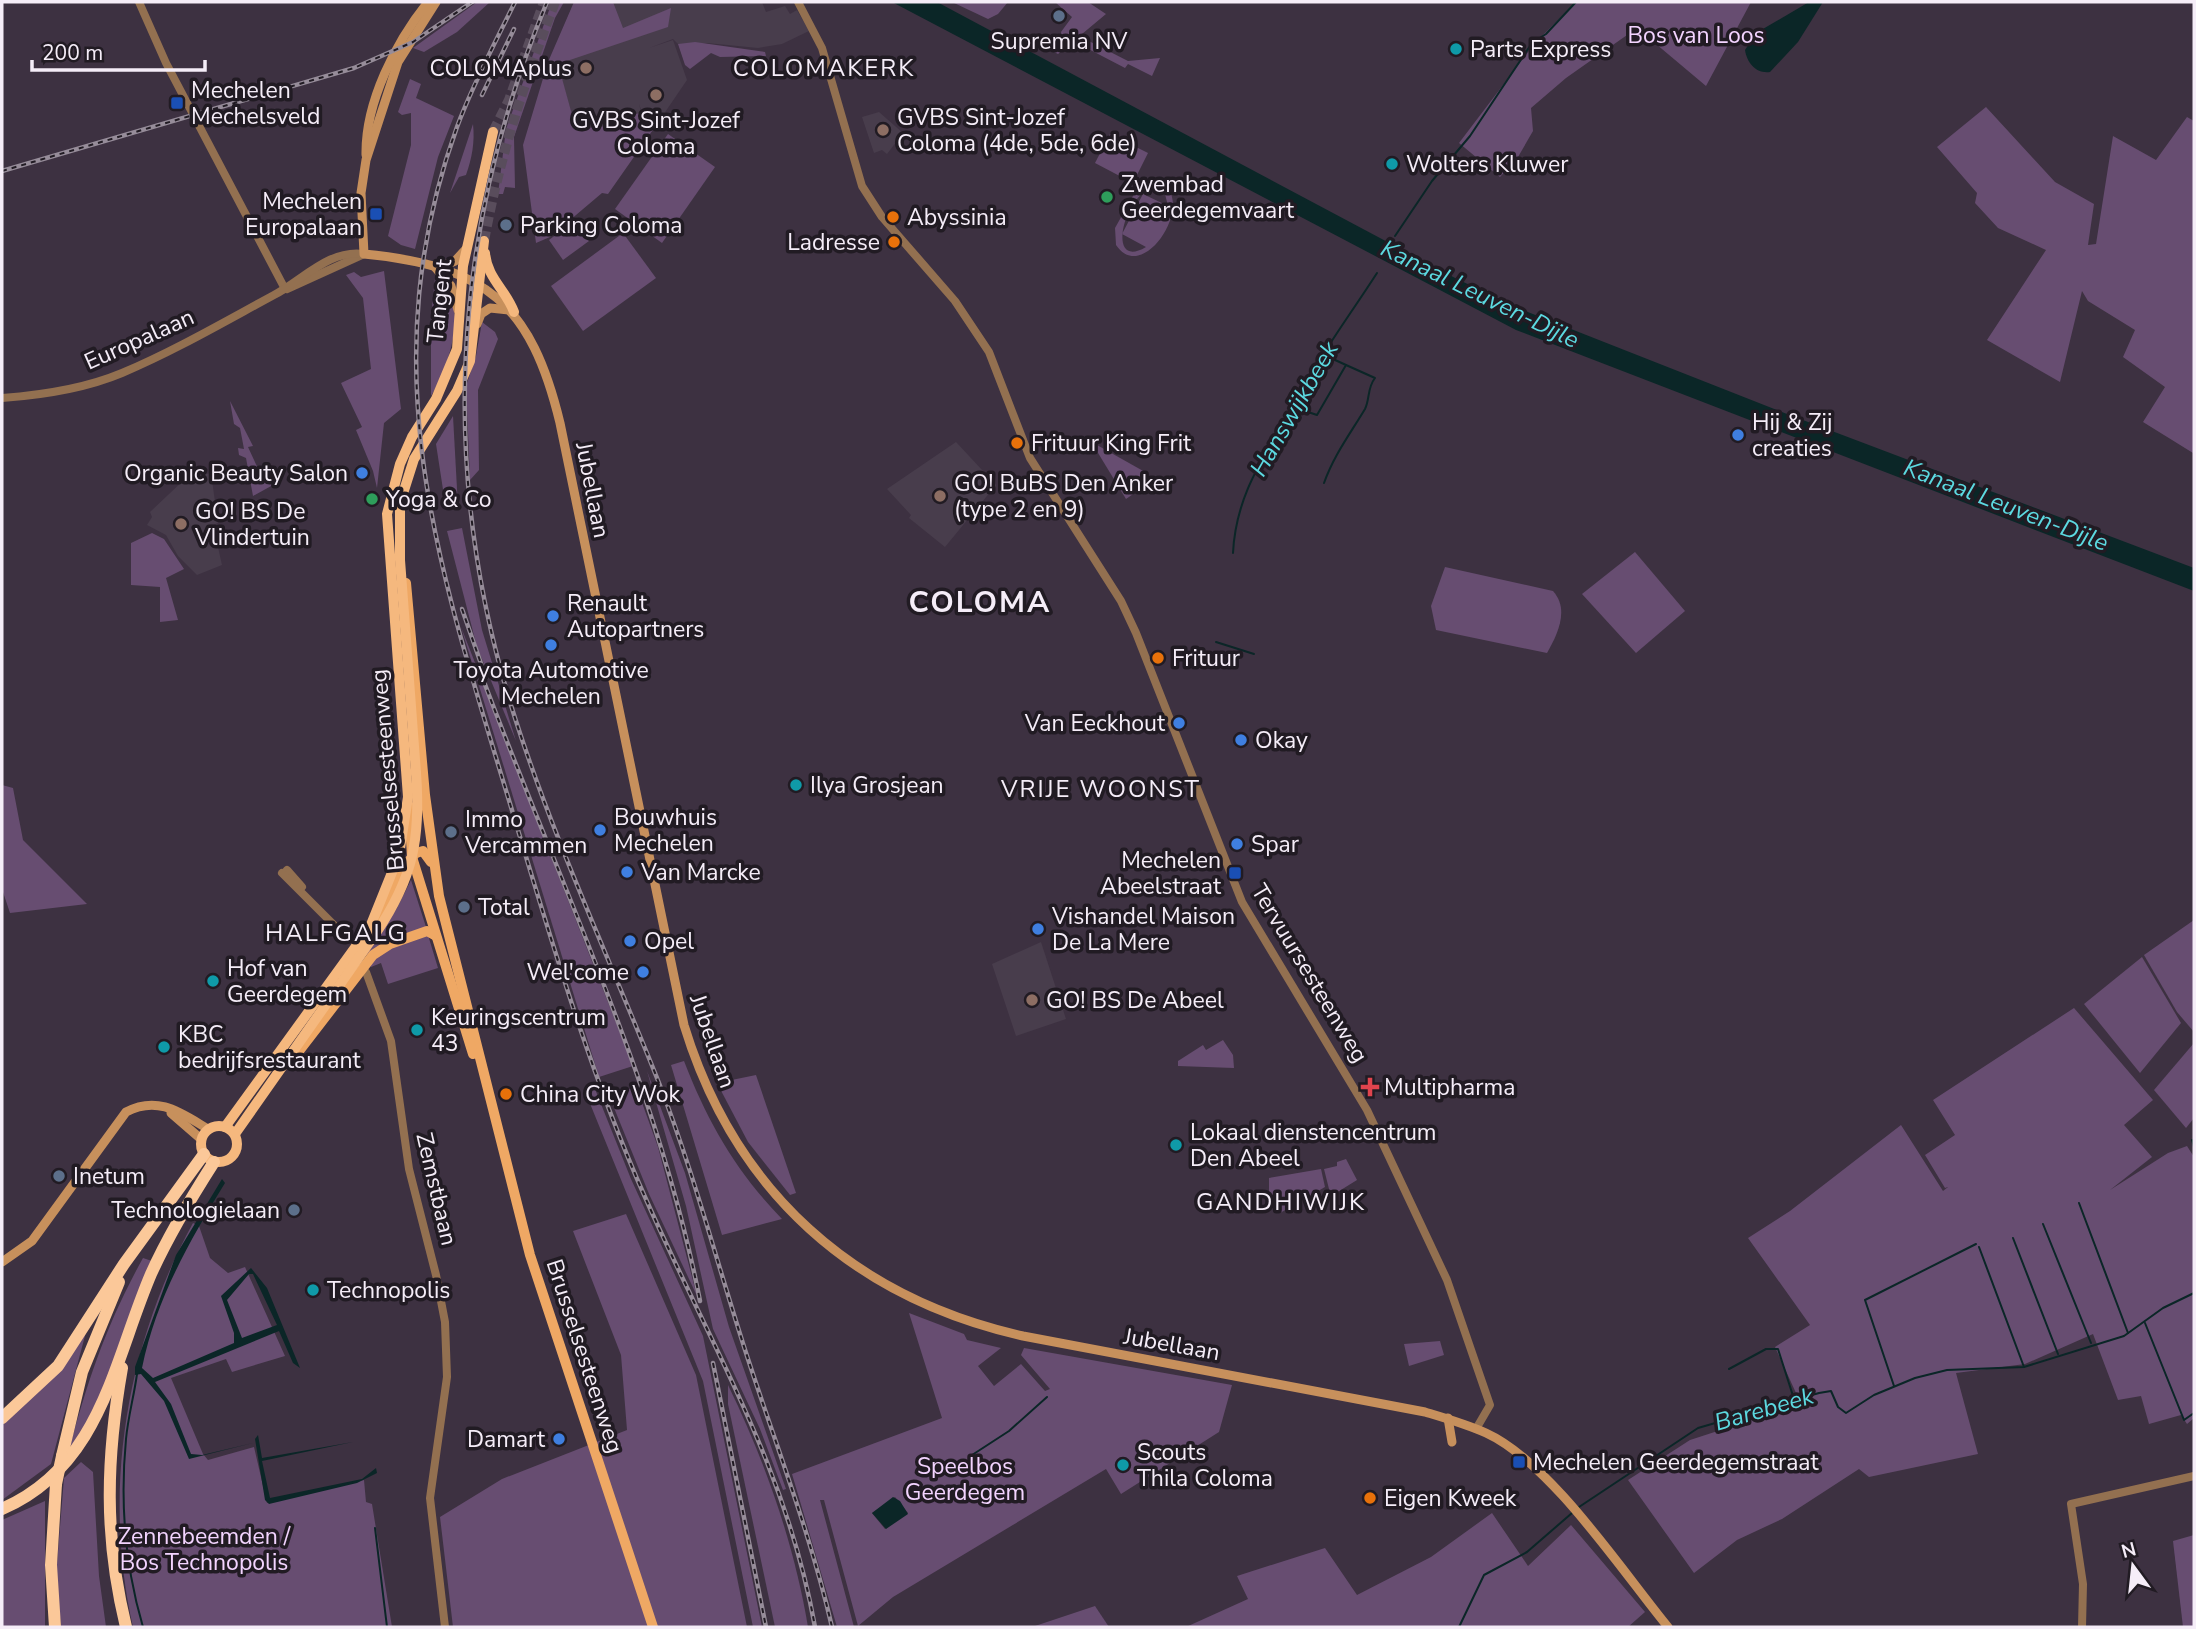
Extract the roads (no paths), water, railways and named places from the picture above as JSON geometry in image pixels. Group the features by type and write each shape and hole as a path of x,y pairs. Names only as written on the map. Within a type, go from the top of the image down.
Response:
{"highway":[{"name":"Tangent","path":"395,504 408,443 447,375 458,345 466,249 493,132"},
{"name":"Tangent","path":"395,504 414,458 466,374 476,330 478,284 484,241 489,272 508,298 515,313"},
{"name":"Brusselsesteenweg","path":"395,504 400,545"},
{"name":"Brusselsesteenweg","path":"395,504 387,525 408,797"},
{"path":"230,1131 266,1090 278,1068 404,885 415,851 419,814 400,545"},
{"path":"230,1131 373,930 399,855 408,797"},
{"path":"2,1509 30,1494 56,1475 82,1442 100,1409 136,1314 209,1158 201,1139 208,1129 230,1131"},
{"path":"209,1158 226,1162 234,1156 237,1144 230,1131"},
{"path":"2,1418 58,1366 133,1253 209,1158"},
{"path":"55,1627 51,1566 56,1484 82,1372 133,1253"},
{"path":"126,1627 109,1526 108,1485 115,1406 136,1314"}],"main road":[{"path":"364,254 361,193 370,121 385,76 408,30 428,2"},
{"path":"366,160 398,62 436,2"},
{"path":"459,312 452,286 437,267 455,261 466,249"},
{"name":"Jubellaan","path":"364,254 397,257 437,267 478,284 515,313 546,370 560,423 684,1025 701,1075 719,1114 771,1190 818,1238 863,1272 900,1294 959,1319 1023,1336 1448,1418 1476,1429"},
{"path":"476,330 480,316 486,309 501,307 515,313"},
{"name":"Brusselsesteenweg","path":"400,545 413,639 430,834 439,896 468,1024 530,1255 653,1627"},
{"name":"Brusselsesteenweg","path":"408,797 412,857 436,936 468,1024"},
{"path":"411,835 415,841 421,843 430,834"},
{"path":"373,930 412,857 419,852 428,855 439,896"},
{"path":"266,1090 373,955 390,944 422,932 430,931 436,936"},
{"path":"2,1262 33,1241 120,1118 145,1104 165,1106 208,1129"},
{"path":"165,1106 201,1139"},
{"path":"1448,1418 1452,1428 1452,1442"},
{"path":"1476,1429 1504,1444 1532,1465 1569,1505 1668,1627"}],"street":[{"path":"139,2 166,63 285,289"},
{"name":"Tervuursesteenweg","path":"798,2 822,48 862,186 879,213 955,301 989,352 1030,458 1133,625 1242,902 1367,1110 1459,1310 1490,1405 1476,1429"},
{"name":"Europalaan","path":"2,398 76,388 111,377 285,289 364,254"},
{"path":"285,872 346,937"},
{"name":"Zemstbaan","path":"366,972 388,1030 409,1169 443,1313 447,1377 430,1498 445,1627"},
{"path":"2082,1627 2083,1584 2071,1504 2194,1476"}],"water":[{"name":"Kanaal Leuven-Dijle","path":"892,2 937,2 1457,279 1523,310 1787,414 2194,568 2194,591 1516,330"},
{"path":"1809,2 1823,2 1798,42 1770,72 1753,67 1745,50 1756,33"},
{"path":"222,1179 225,1183 187,1249 165,1295 142,1368 153,1378 234,1343 234,1333 221,1296 251,1268 267,1288 300,1368 293,1363 279,1331 155,1382 171,1404 191,1454 202,1455 253,1443 189,1459 164,1401 141,1374 135,1375 135,1367 176,1255","holes":["249,1274 253,1274 277,1325 242,1338 227,1300"]},
{"path":"258,1435 262,1458 353,1442 262,1461 270,1498 362,1479 376,1468 377,1473 357,1483 269,1504 265,1500 255,1439"},
{"path":"893,1497 900,1501 908,1514 886,1529 872,1513"}],"waterway":[{"name":"Hanswijkbeek","path":"1395,236 1432,181 1470,136 1532,43 1546,34 1576,2"},
{"name":"Hanswijkbeek","path":"1233,553 1240,510 1255,473 1315,367 1377,273"},
{"path":"1293,407 1317,415 1346,365 1322,354"},
{"path":"1324,483 1337,454 1365,409 1375,378 1346,365"},
{"name":"Hanswijkbeek","path":"1216,642 1254,654"},
{"path":"2192,1140 2194,1147"},
{"path":"2079,1203 2128,1333"},
{"path":"2043,1224 2091,1343"},
{"path":"2013,1238 2058,1354"},
{"path":"1894,1386 1865,1300 1976,1244"},
{"path":"1979,1247 2024,1367"},
{"name":"Barebeek","path":"1579,1507 1698,1428 1831,1391 1838,1407 1846,1413 1874,1395 1915,1378 1947,1370 2024,1367 2124,1336 2163,1308 2194,1293"},
{"path":"2145,1323 2184,1420 2194,1413"},
{"path":"1729,1369 1766,1349 1778,1349 1794,1399"},
{"path":"137,1374 126,1439 124,1510 128,1557 143,1627"},
{"path":"969,1457 1009,1431 1047,1397"},
{"name":"Barebeek","path":"1459,1627 1484,1575 1527,1552 1572,1513"},
{"path":"375,1528 387,1627"}],"tunnel":[{"path":"493,132 509,100 544,2"},
{"path":"484,241 514,120 555,2"}],"railway":[{"path":"2,171 354,68 413,42 472,2"},
{"path":"515,2 457,127 431,217 418,303 417,387 424,470 460,636 556,955 589,1053 645,1197 766,1459 802,1568 815,1627"},
{"path":"547,2 515,90 490,178 474,267 466,357 466,447 474,537 490,628 515,718 565,857 672,1117 804,1526 832,1627"},
{"path":"482,95 514,29"},
{"path":"462,609 486,678"},
{"path":"480,671 632,1060 681,1219 700,1301"},
{"path":"713,1363 766,1627"}],"place":[{"name":"Supremia NV","path":"1059,16"},
{"name":"Parts Express","path":"1456,49"},
{"name":"COLOMAplus","path":"586,68"},
{"name":"GVBS Sint-Jozef Coloma","path":"656,95"},
{"name":"Mechelen Mechelsveld","path":"177,103"},
{"name":"GVBS Sint-Jozef Coloma (4de, 5de, 6de)","path":"883,130"},
{"name":"Wolters Kluwer","path":"1392,164"},
{"name":"Zwembad Geerdegemvaart","path":"1107,197"},
{"name":"Mechelen Europalaan","path":"376,214"},
{"name":"Abyssinia","path":"893,217"},
{"name":"Parking Coloma","path":"506,225"},
{"name":"Ladresse","path":"894,242"},
{"name":"Hij & Zij creaties","path":"1738,435"},
{"name":"Frituur King Frit","path":"1017,443"},
{"name":"Organic Beauty Salon","path":"362,473"},
{"name":"GO! BuBS Den Anker (type 2 en 9)","path":"940,496"},
{"name":"Yoga & Co","path":"372,499"},
{"name":"GO! BS De Vlindertuin","path":"181,524"},
{"name":"Renault Autopartners","path":"553,616"},
{"name":"Toyota Automotive Mechelen","path":"551,645"},
{"name":"Frituur","path":"1158,658"},
{"name":"Van Eeckhout","path":"1179,723"},
{"name":"Okay","path":"1241,740"},
{"name":"Ilya Grosjean","path":"796,785"},
{"name":"Bouwhuis Mechelen","path":"600,830"},
{"name":"Immo Vercammen","path":"451,832"},
{"name":"Spar","path":"1237,844"},
{"name":"Van Marcke","path":"627,872"},
{"name":"Mechelen Abeelstraat","path":"1235,873"},
{"name":"Total","path":"464,907"},
{"name":"Vishandel Maison De La Mere","path":"1038,929"},
{"name":"Opel","path":"630,941"},
{"name":"Wel'come","path":"643,972"},
{"name":"Hof van Geerdegem","path":"213,981"},
{"name":"GO! BS De Abeel","path":"1032,1000"},
{"name":"Keuringscentrum 43","path":"417,1030"},
{"name":"KBC bedrijfsrestaurant","path":"164,1047"},
{"name":"Multipharma","path":"1370,1087"},
{"name":"China City Wok","path":"506,1094"},
{"name":"Lokaal dienstencentrum Den Abeel","path":"1176,1145"},
{"name":"Inetum","path":"59,1176"},
{"name":"Technologielaan","path":"294,1210"},
{"name":"Technopolis","path":"313,1290"},
{"name":"Damart","path":"559,1439"},
{"name":"Mechelen Geerdegemstraat","path":"1519,1462"},
{"name":"Scouts Thila Coloma","path":"1123,1465"},
{"name":"Eigen Kweek","path":"1370,1498"}],"district":[{"name":"COLOMAKERK","path":"824,68"},
{"name":"COLOMA","path":"980,602"},
{"name":"VRIJE WOONST","path":"1101,789"},
{"name":"HALFGALG","path":"336,933"},
{"name":"GANDHIWIJK","path":"1281,1202"}],"park label":[{"name":"Bos van Loos","path":"1696,35"},
{"name":"Speelbos Geerdegem","path":"965,1479"},
{"name":"Zennebeemden / Bos Technopolis","path":"204,1549"}]}
